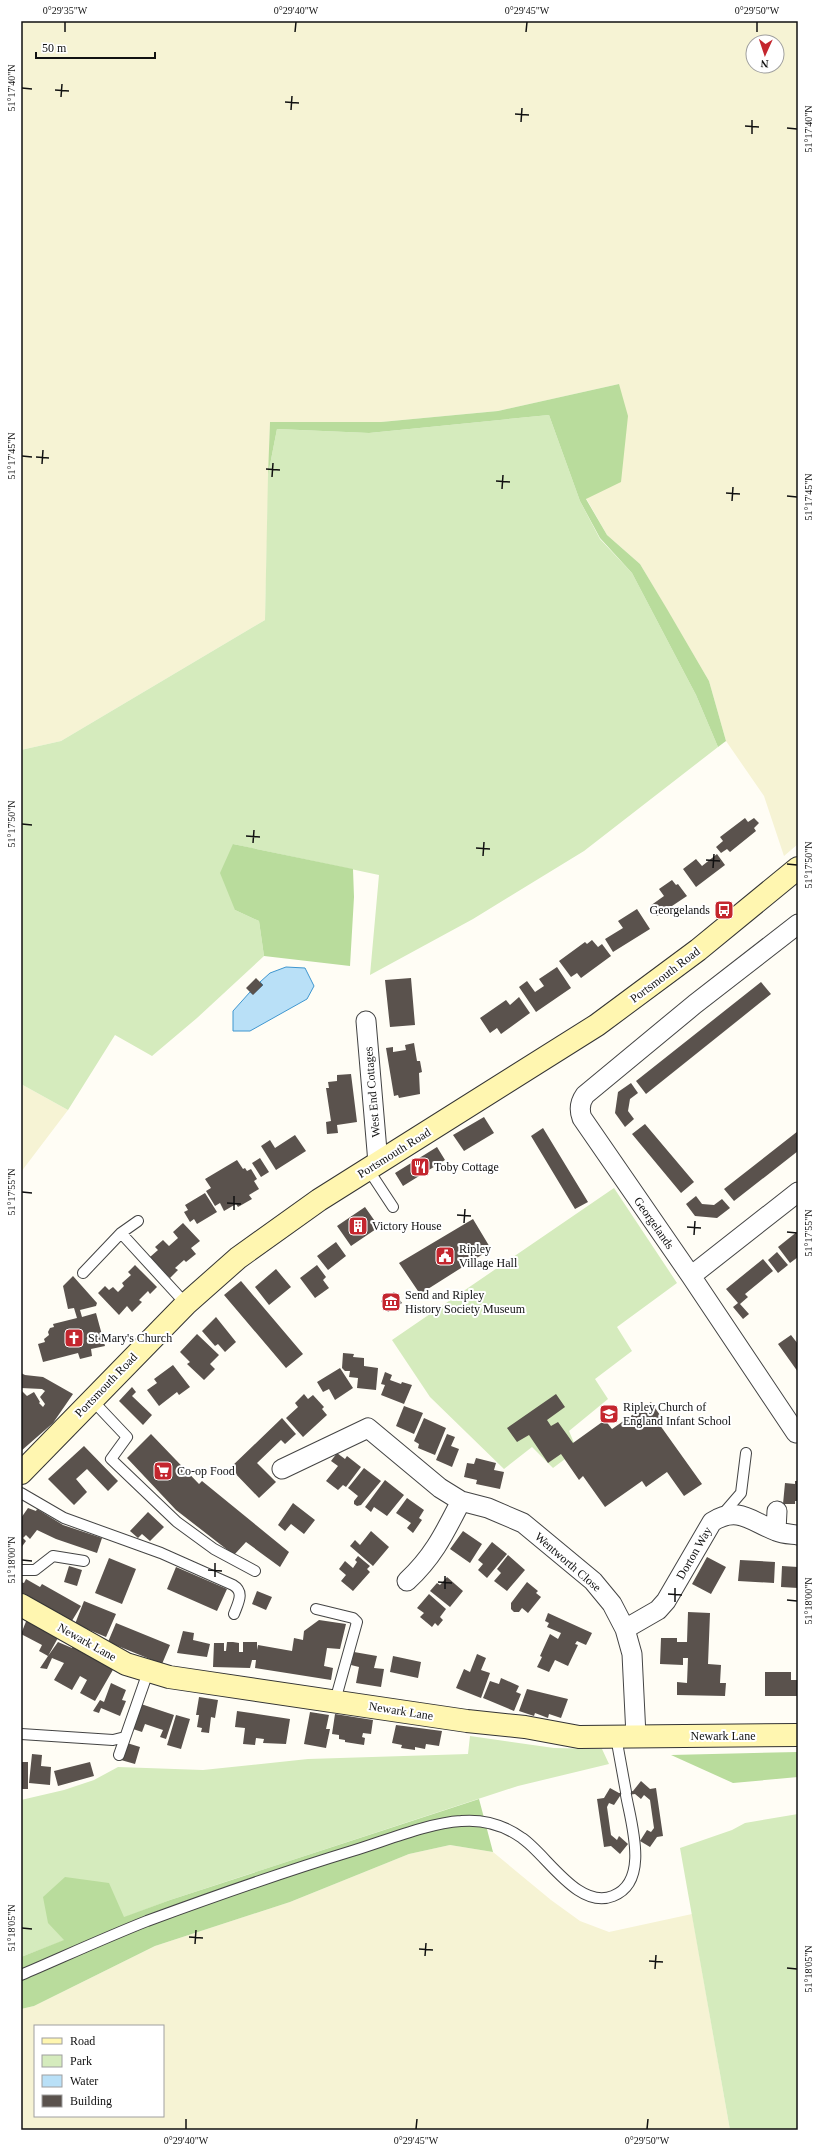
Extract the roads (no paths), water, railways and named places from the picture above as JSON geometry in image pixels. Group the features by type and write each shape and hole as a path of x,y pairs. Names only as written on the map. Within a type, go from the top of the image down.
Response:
{"main road":[{"name":"Portsmouth Road","path":"22,1471 186,1304 260,1241 373,1166 597,1025 698,950 798,868"},
{"name":"Newark Lane","path":"21,1606 126,1664 148,1672 169,1677 579,1737 798,1735"}],"street":[{"name":"Georgelands","path":"797,1434 691,1276 582,1118 580,1106 584,1095 695,1004 798,924"},
{"name":"West End Cottages","path":"366,1021 373,1166"},
{"path":"691,1276 798,1192"},
{"name":"Wentworth Close","path":"282,1469 368,1428 440,1488 461,1501 488,1508 523,1523 593,1581 612,1604 626,1629 632,1654 626,1737"},
{"path":"407,1581 424,1565 439,1545 461,1501"},
{"path":"776,1531 777,1511"},
{"name":"Dorton Way","path":"626,1629 658,1610 666,1601 712,1522 722,1515 742,1515 776,1531 798,1535"}],"lane":[{"path":"373,1166 394,1207"},
{"path":"83,1273 121,1233 138,1221"},
{"path":"121,1233 186,1304"},
{"path":"92,1400 127,1437 111,1459 177,1522 214,1549 256,1571"},
{"path":"722,1515 741,1493 746,1453"},
{"path":"21,1493 64,1518 161,1553 233,1585 238,1588 240,1593 240,1598 234,1614"},
{"path":"21,1570 35,1570 47,1558 53,1556 84,1562"},
{"path":"316,1609 353,1618 357,1622 335,1701"},
{"path":"119,1755 148,1672"},
{"path":"21,1734 113,1740 125,1737"},
{"path":"21,1975 145,1922 288,1871 433,1826 459,1821 473,1820 500,1826 532,1846 576,1889 595,1897 605,1898 615,1896 625,1888 631,1877 635,1866 636,1855 626,1794 626,1737"}],"water":[{"path":"286,967 305,968 314,986 307,999 250,1031 233,1031 233,1011 250,992 253,994 263,985 260,982 270,973"}],"place":[{"name":"Georgelands","path":"724,910"},
{"name":"Toby Cottage","path":"420,1167"},
{"name":"Victory House","path":"358,1226"},
{"name":"Ripley Village Hall","path":"445,1256"},
{"name":"Send and Ripley History Society Museum","path":"391,1302"},
{"name":"St Mary's Church","path":"74,1338"},
{"name":"Ripley Church of England Infant School","path":"609,1414"},
{"name":"Co-op Food","path":"163,1471"}]}
